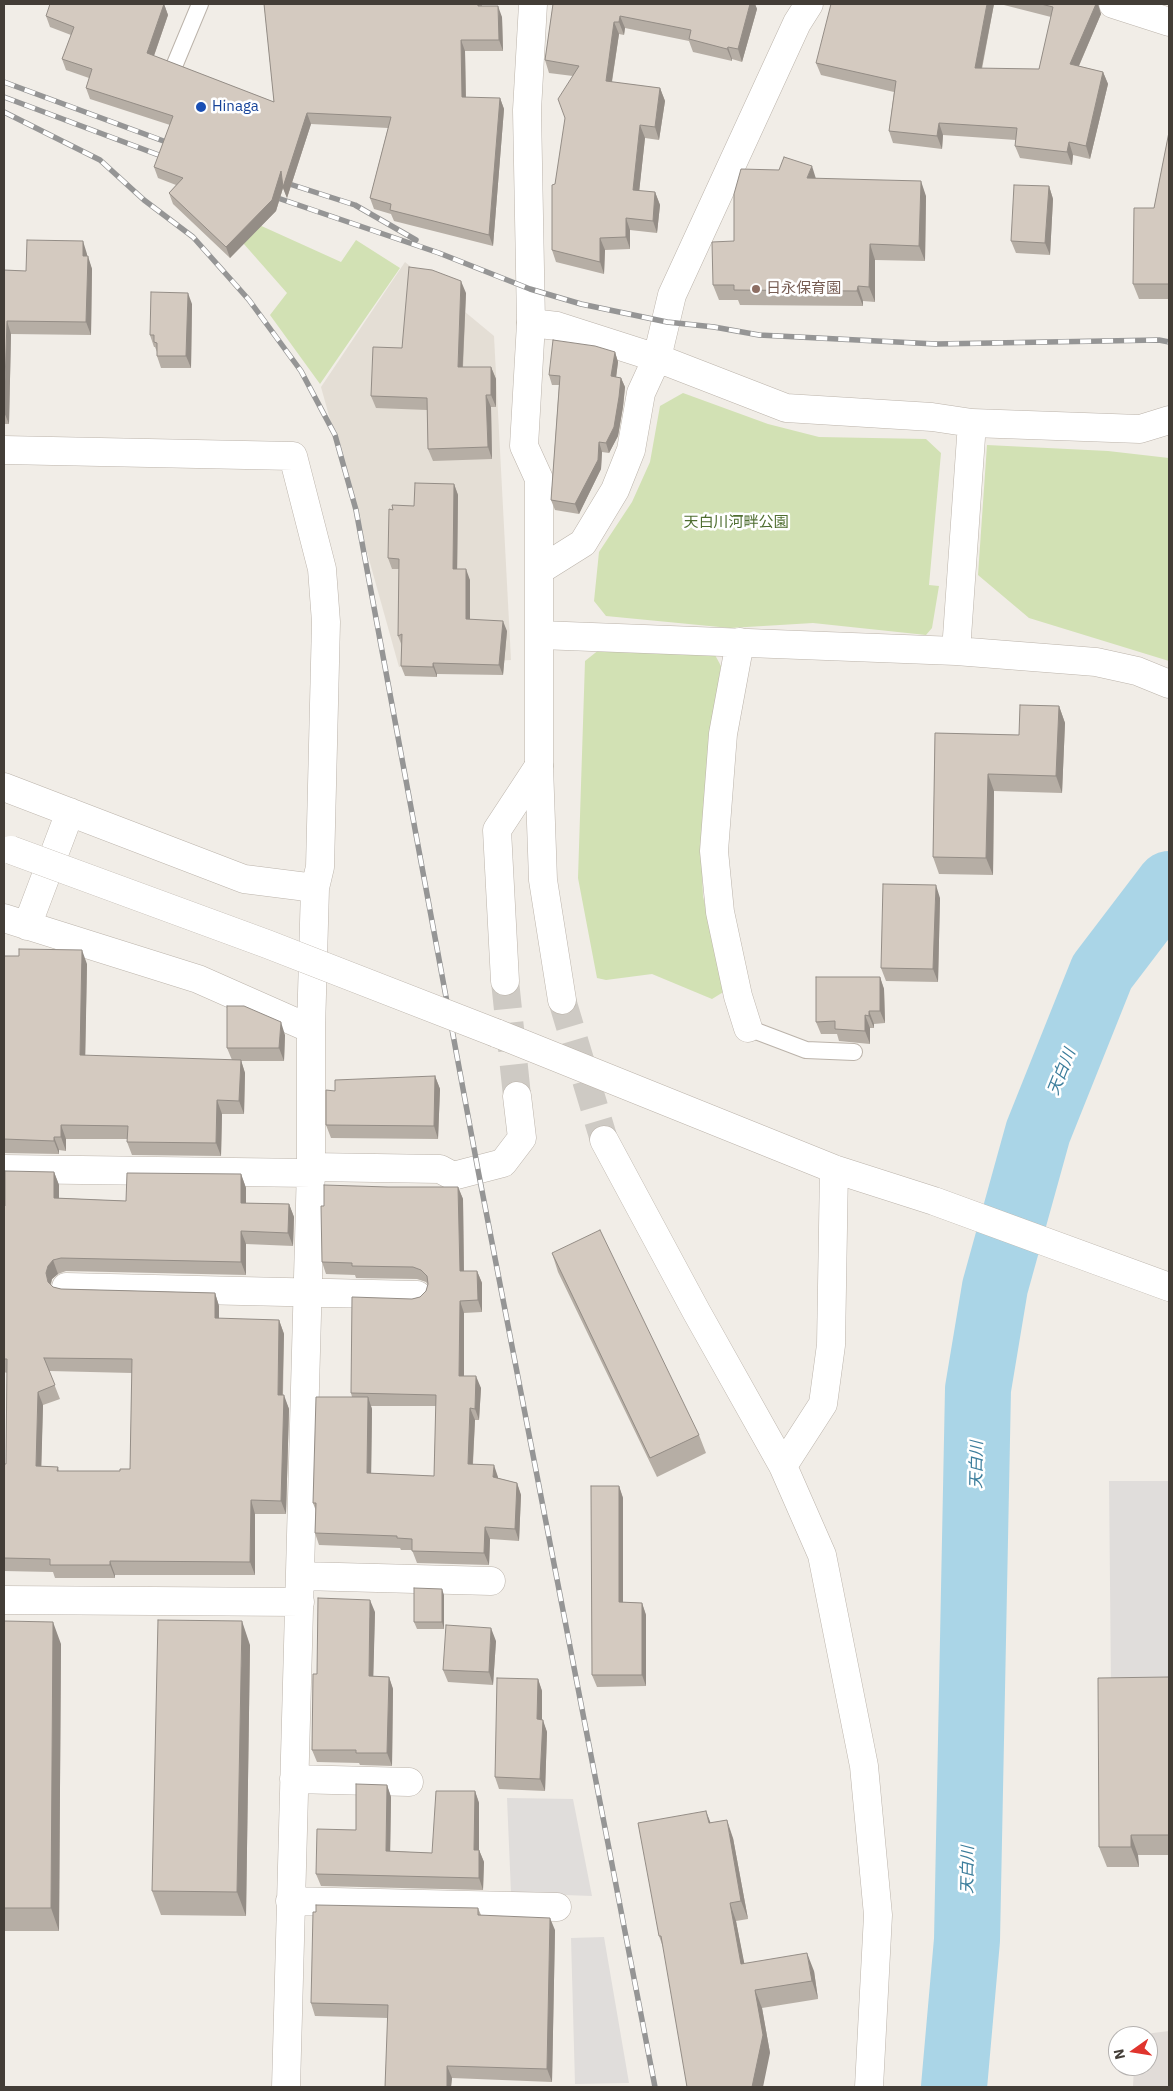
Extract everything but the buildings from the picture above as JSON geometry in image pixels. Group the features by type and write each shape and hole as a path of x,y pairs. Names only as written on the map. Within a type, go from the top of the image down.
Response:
{"street":[{"path":"533,4 527,110 531,323 524,446 539,479 539,766 543,880 562,1000"},
{"path":"540,570 583,543 615,490 631,450 641,393 657,358 672,295 808,4"},
{"path":"1113,4 1169,22"},
{"path":"531,323 557,326 657,358 786,408 932,416 972,423 1140,429 1169,420"},
{"path":"956,651 972,423"},
{"path":"4,450 292,456 322,569 326,622 320,868 316,888 311,1029 311,1170 286,2087"},
{"path":"540,635 956,651 1096,662 1137,671 1169,684"},
{"path":"740,642 724,734 714,852 720,912 738,996 748,1028"},
{"path":"505,981 497,830 539,766"},
{"path":"4,787 244,879 316,888"},
{"path":"70,812 16,922 198,979 311,1029"},
{"path":"7,849 267,944 834,1168 934,1201 1169,1287"},
{"path":"4,1169 440,1170 453,1176 503,1163 522,1138 517,1096"},
{"path":"604,1140 696,1311 783,1466 822,1555 864,1766 878,1915 869,2087"},
{"path":"783,1466 823,1404 832,1345 834,1168"},
{"path":"66,1287 417,1295"},
{"path":"4,1600 491,1582"},
{"path":"294,1780 409,1782"},
{"path":"290,1900 556,1907"}],"lane":[{"path":"175,64 200,4"},
{"path":"1140,429 1169,434"},
{"path":"748,1028 806,1050 854,1052"}],"shaded area":[{"path":"405,262 494,336 511,660 399,667 321,387"},
{"path":"1109,1481 1169,1481 1169,1686 1111,1687"},
{"path":"507,1798 573,1799 592,1896 511,1893"},
{"path":"604,1937 629,2083 575,2084 571,1938"},
{"path":"1169,2031 1169,2087 1133,2087 1134,2076 1158,2076 1158,2032"}],"green space":[{"path":"246,219 341,262 356,240 400,268 320,384 270,315 287,293 236,235"},
{"name":"天白川河畔公園","path":"683,393 768,424 819,437 926,439 941,453 929,585 939,586 932,628 926,635 813,623 730,628 606,616 594,601 599,552 632,502 650,462 660,406"},
{"path":"987,445 1108,451 1169,458 1169,661 1029,618 978,575"},
{"path":"600,649 715,655 721,666 710,734 701,845 703,896 725,991 712,999 652,974 606,980 597,978 578,878 585,661"}],"waterway":[{"name":"天白川","path":"954,2087 967,1940 978,1389 995,1287 1038,1132 1102,972 1169,884"}],"tunnel":[{"path":"505,981 517,1096"},
{"path":"562,1000 604,1140"}],"railway":[{"path":"4,82 177,146"},
{"path":"4,97 172,160"},
{"path":"4,112 100,160 144,200 193,237 249,300 301,371 335,435 356,510 478,1170 655,2087"},
{"path":"277,180 355,205 416,240"},
{"path":"266,194 439,253 530,289 581,304 667,322 714,327 759,335 936,344 1159,340 1169,342"}],"place":[{"name":"Hinaga","path":"201,107"},
{"name":"日永保育園","path":"756,289"}]}
